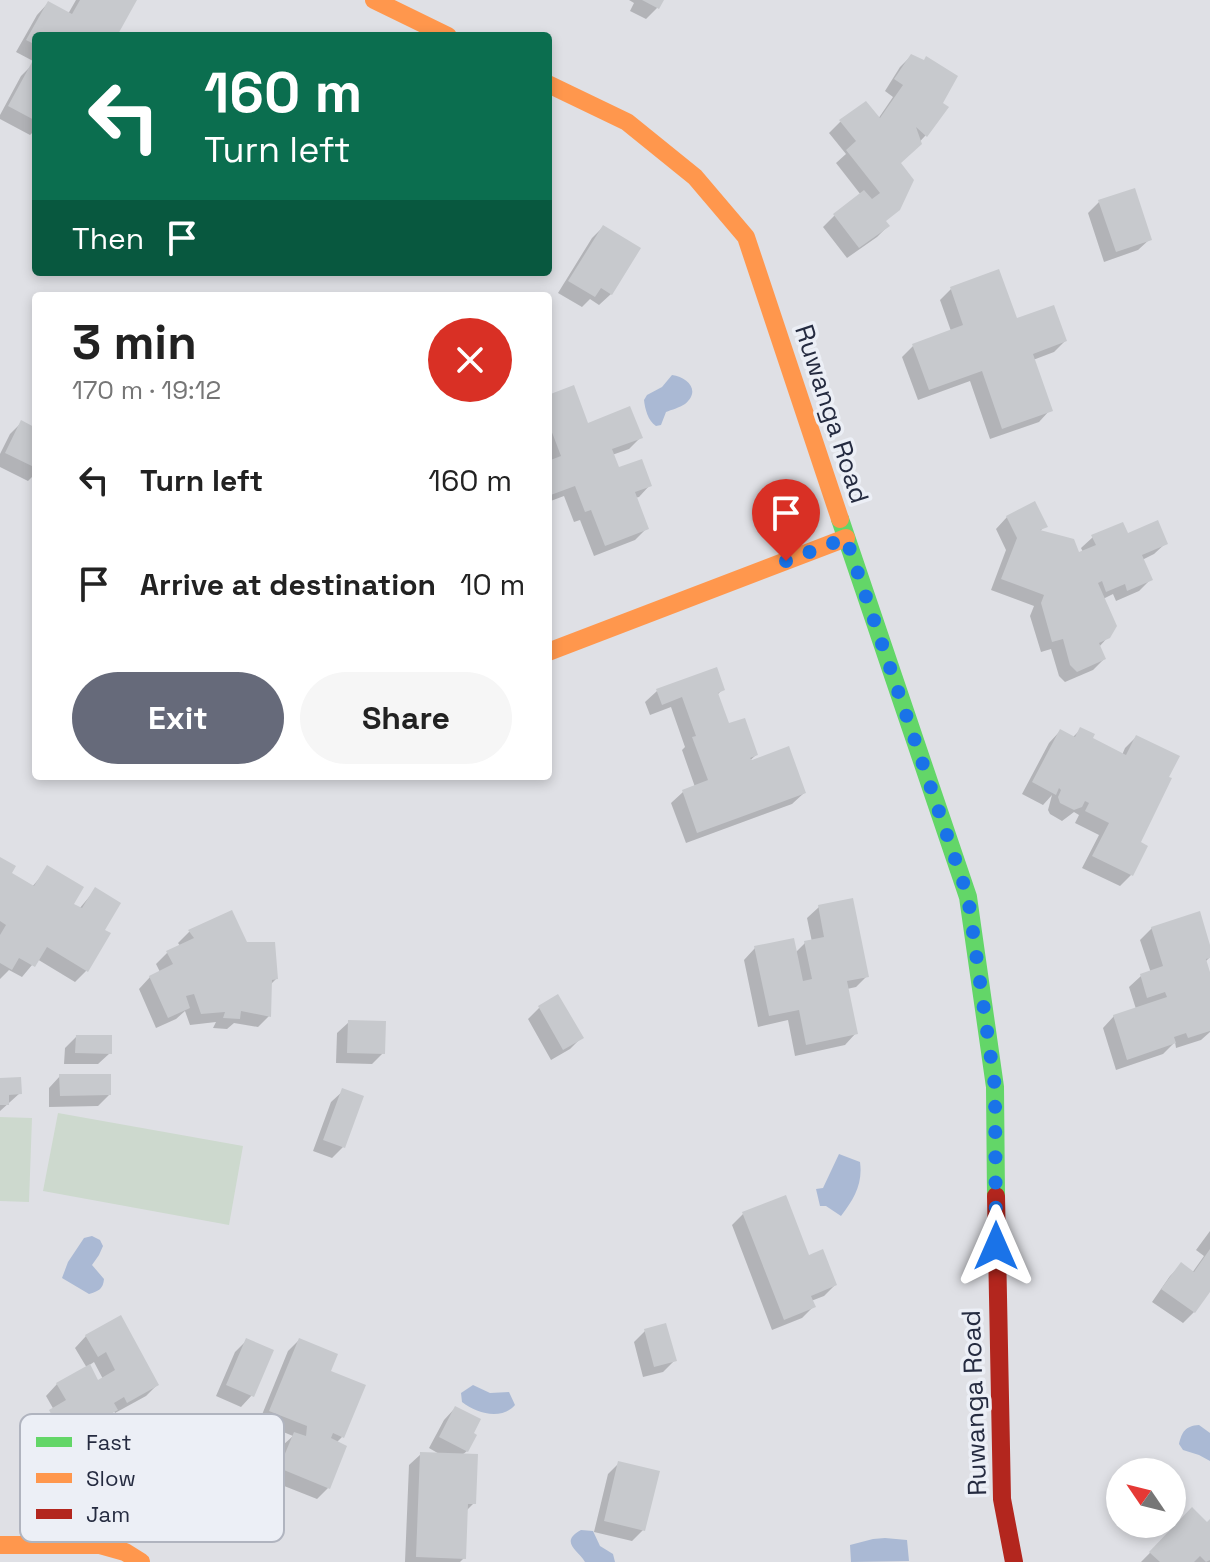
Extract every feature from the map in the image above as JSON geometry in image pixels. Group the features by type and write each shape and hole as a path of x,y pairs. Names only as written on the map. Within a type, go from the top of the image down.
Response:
{"street":[{"path":"374,0 440,32"},
{"name":"Ruwanga Road","path":"552,86 627,122 695,177 746,237 968,897 995,1087 1002,1499 1014,1562"},
{"path":"552,650 846,538"},
{"path":"0,1545 100,1545 125,1552 141,1562"}],"shaded area":[{"path":"58,1113 243,1146 229,1225 43,1191"},
{"path":"0,1117 32,1118 29,1202 0,1201"}],"water":[{"path":"672,375 687,382 692,394 685,404 666,412 661,425 656,426 649,418 644,400"},
{"path":"839,1154 860,1162 861,1170 856,1191 841,1216 826,1206 820,1206 816,1189 823,1188"},
{"path":"92,1236 100,1240 103,1246 92,1265 104,1279 100,1289 89,1294 62,1278 68,1262 84,1238"},
{"path":"473,1385 490,1393 509,1392 515,1405 496,1414 475,1410 462,1402 461,1393"},
{"path":"1199,1425 1210,1433 1210,1461 1183,1450 1179,1444 1185,1430"},
{"path":"581,1530 593,1531 600,1546 613,1554 615,1562 585,1562 571,1542 571,1538"},
{"path":"885,1538 907,1540 909,1561 851,1562 850,1545"}],"building":[{"path":"80,0 137,0 119,32 32,32 32,43 26,40 48,1 72,14"},
{"path":"642,0 664,0 659,9"},
{"path":"911,54 924,60 926,56 958,76 943,103 949,107 927,137 916,127 922,144 901,163 914,180 900,210 886,221 890,226 859,248 833,214 864,190 872,199 880,193 846,150 856,141 839,120 866,101 880,118 903,85 894,79"},
{"path":"32,62 32,119 8,106"},
{"path":"1135,188 1152,240 1116,252 1098,200"},
{"path":"603,225 641,248 612,295 601,288 595,297 568,281"},
{"path":"999,269 1017,318 1054,305 1067,341 1033,354 1053,411 1002,429 982,371 929,390 912,344 963,325 950,287"},
{"path":"574,385 588,423 630,406 643,438 612,449 619,467 642,459 652,486 635,492 649,529 605,546 591,510 585,512 575,486 552,495 552,459 561,456 552,432 552,393"},
{"path":"21,420 32,426 32,466 5,453"},
{"path":"1035,501 1048,527 1040,530 1074,539 1079,552 1096,545 1091,535 1123,522 1128,533 1158,520 1168,544 1142,555 1153,580 1127,591 1125,584 1106,592 1102,581 1098,583 1117,626 1110,638 1099,643 1106,659 1077,672 1070,665 1063,639 1052,642 1041,603 1044,595 1001,579 1017,538 1006,516"},
{"path":"717,667 725,690 718,693 729,723 745,718 758,755 750,758 752,760 789,746 806,793 697,833 682,790 708,780 692,737 696,736 682,697 662,705 656,689"},
{"path":"1080,727 1095,734 1093,738 1126,755 1136,735 1180,756 1141,842 1148,846 1133,876 1092,856 1109,823 1085,811 1089,803 1085,801 1082,807 1074,810 1060,803 1059,788 1056,795 1032,782 1060,729 1075,737"},
{"path":"0,857 16,866 12,873 34,886 47,865 84,887 74,904 82,908 95,887 121,903 105,930 111,933 88,972 47,947 35,967 19,958 12,970 0,963 0,935 6,925 0,921"},
{"path":"853,898 869,977 847,981 858,1034 806,1045 799,1010 769,1016 754,946 794,938 803,981 812,979 804,941 824,937 818,905"},
{"path":"232,910 247,942 275,942 278,979 272,980 271,1017 241,1011 240,1019 223,1018 225,1012 201,1014 194,994 186,996 190,1008 168,1018 149,976 173,964 166,951 194,938 188,930"},
{"path":"1200,911 1210,945 1210,958 1206,959 1210,972 1210,1031 1188,1038 1186,1033 1174,1037 1176,1043 1127,1060 1113,1015 1167,997 1165,992 1147,998 1140,974 1163,966 1151,927"},
{"path":"558,994 584,1038 563,1050 538,1006"},
{"path":"348,1020 386,1021 385,1054 347,1053"},
{"path":"76,1035 112,1035 112,1054 75,1053"},
{"path":"59,1074 111,1074 111,1095 60,1096"},
{"path":"21,1077 22,1094 9,1095 9,1105 0,1105 0,1078"},
{"path":"342,1088 364,1096 345,1148 323,1140"},
{"path":"786,1195 809,1255 823,1249 837,1285 811,1296 816,1307 784,1320 742,1212"},
{"path":"1210,1249 1210,1292 1195,1313 1161,1289 1181,1262 1194,1272"},
{"path":"121,1315 159,1385 127,1403 124,1397 114,1403 118,1410 111,1414 51,1414 49,1410 66,1400 56,1383 90,1364 98,1380 115,1370 106,1352 98,1357 85,1335"},
{"path":"666,1323 677,1361 654,1367 644,1329"},
{"path":"246,1338 274,1350 254,1397 226,1385"},
{"path":"299,1338 338,1354 331,1371 366,1385 344,1438 333,1433 331,1438 347,1446 330,1489 284,1470 284,1456 294,1432 306,1436 307,1426 284,1417 284,1414 269,1411"},
{"path":"455,1406 481,1419 468,1452 439,1437"},
{"path":"420,1452 478,1454 476,1504 468,1504 466,1559 416,1557"},
{"path":"618,1461 660,1471 645,1531 604,1521"},
{"path":"1192,1507 1207,1522 1210,1519 1210,1560 1206,1562 1200,1556 1194,1562 1160,1562 1149,1552 1162,1538 1186,1538 1186,1513"}],"traffic: fast":[{"path":"840,519 968,897 995,1087 996,1196"}],"traffic: slow":[{"path":"374,0 440,32"},
{"path":"552,86 627,122 695,177 746,237 840,519"},
{"path":"552,650 846,538"},
{"path":"0,1545 100,1545 125,1552 141,1562"}],"traffic: jam":[{"path":"996,1196 1002,1499 1014,1562"}],"route":[{"path":"786,561 846,538 968,897 995,1087 996,1246"}]}
